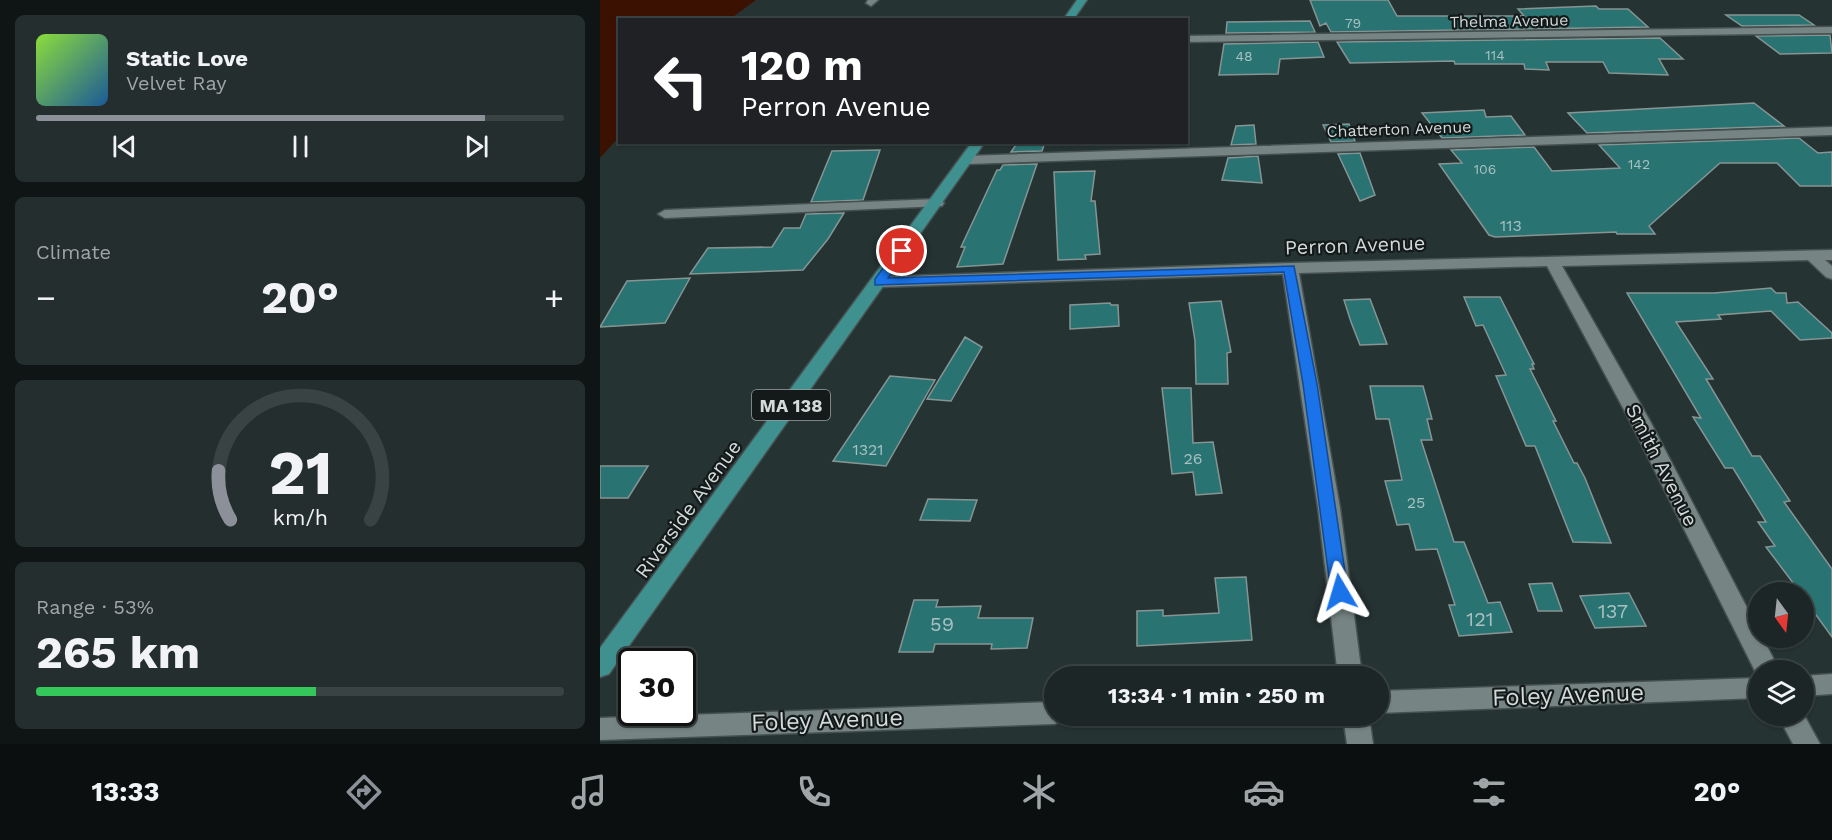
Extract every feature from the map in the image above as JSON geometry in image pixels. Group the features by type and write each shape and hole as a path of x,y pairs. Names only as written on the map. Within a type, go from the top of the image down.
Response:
{"main road":[{"path":"1069,18 1082,0"},
{"name":"Riverside Avenue","path":"600,667 979,144"}],"street":[{"name":"Thelma Avenue","path":"1188,39 1832,30"},
{"name":"Chatterton Avenue","path":"967,160 1832,131"},
{"path":"665,214 937,202"},
{"name":"Perron Avenue","path":"879,282 1290,268 1832,255"},
{"path":"1812,256 1832,274"},
{"name":"Smith Avenue","path":"1552,261 1640,421 1762,660"},
{"path":"1290,268 1327,496 1349,666"},
{"path":"1814,685 1832,684"},
{"name":"Foley Avenue","path":"1389,702 1748,688"},
{"name":"Foley Avenue","path":"600,729 1044,713"},
{"path":"1357,726 1359,744"},
{"path":"1797,726 1807,744"}],"shaded area":[{"path":"600,0 756,0 731,18 618,18 618,138 600,158"}],"building":[{"path":"1310,0 1388,0 1397,16 1524,16 1518,9 1596,6 1599,9 1628,9 1648,27 1331,32 1326,23 1320,26"},
{"path":"1726,15 1799,15 1814,25 1742,26"},
{"path":"1310,21 1315,32 1226,33 1227,22"},
{"path":"1830,35 1832,53 1780,54 1756,36"},
{"path":"1660,38 1683,59 1659,59 1668,75 1609,73 1603,62 1546,62 1549,70 1525,69 1524,64 1455,64 1454,61 1350,63 1337,42"},
{"path":"1318,42 1324,57 1280,59 1278,74 1219,75 1224,44"},
{"path":"1754,103 1784,126 1587,133 1568,113"},
{"path":"1484,110 1486,117 1511,116 1525,135 1442,138 1422,113"},
{"path":"1349,124 1355,141 1331,142 1323,125"},
{"path":"1254,125 1256,144 1231,145 1236,126"},
{"path":"1799,138 1818,153 1832,152 1832,186 1800,186 1777,163 1720,163 1649,226 1655,234 1617,234 1616,232 1495,237 1489,235 1439,164 1462,163 1451,150 1534,147 1552,171 1620,168 1599,145"},
{"path":"1017,144 1044,144 1042,151 1011,152"},
{"path":"880,150 863,200 811,202 832,151"},
{"path":"1360,153 1375,195 1360,201 1338,154"},
{"path":"1258,156 1262,183 1222,180 1228,158"},
{"path":"1037,164 1003,264 957,267 965,247 961,247 997,170 1000,170 1003,165"},
{"path":"1095,171 1091,201 1095,201 1100,254 1085,255 1086,259 1058,260 1054,172"},
{"path":"844,213 828,239 803,270 690,274 708,248 772,247 784,228 800,228 806,214"},
{"path":"690,278 665,323 600,327 627,281"},
{"path":"1771,288 1776,293 1786,293 1787,303 1798,302 1832,333 1832,338 1800,340 1771,311 1718,315 1721,319 1676,322 1713,379 1706,379 1752,456 1760,456 1790,501 1784,502 1832,569 1832,637 1814,612 1814,582 1792,582 1766,547 1775,546 1758,522 1766,522 1733,468 1725,468 1693,417 1701,418 1627,293 1714,293"},
{"path":"1464,297 1500,297 1534,364 1532,364 1534,369 1530,369 1574,463 1577,463 1585,478 1611,543 1573,542 1535,446 1526,446 1496,376 1506,375 1483,325 1476,326"},
{"path":"1370,299 1387,344 1360,345 1344,300"},
{"path":"1221,301 1231,352 1227,353 1228,384 1196,384 1195,341 1189,303"},
{"path":"1110,303 1118,305 1119,326 1070,329 1070,305"},
{"path":"965,337 982,347 951,401 927,399"},
{"path":"890,376 935,380 886,466 833,461"},
{"path":"1370,386 1423,386 1432,419 1427,419 1432,440 1421,440 1454,542 1464,542 1488,603 1500,602 1512,632 1459,636 1449,605 1455,605 1437,549 1416,550 1409,524 1397,525 1385,481 1402,480 1389,419 1376,419"},
{"path":"1162,388 1191,388 1193,443 1213,442 1222,493 1196,495 1193,472 1172,474"},
{"path":"600,466 648,466 628,498 600,498"},
{"path":"928,499 977,500 970,521 920,520"},
{"path":"1246,577 1252,640 1137,646 1137,611 1163,610 1163,616 1219,613 1215,578"},
{"path":"1552,583 1562,611 1538,611 1529,584"},
{"path":"1629,593 1646,626 1595,628 1580,596"},
{"path":"914,600 938,600 936,607 981,606 978,618 1033,618 1027,648 991,649 992,644 935,644 933,652 899,652"}],"route":[{"path":"902,251 879,282 1290,268 1310,384 1340,592"}]}
